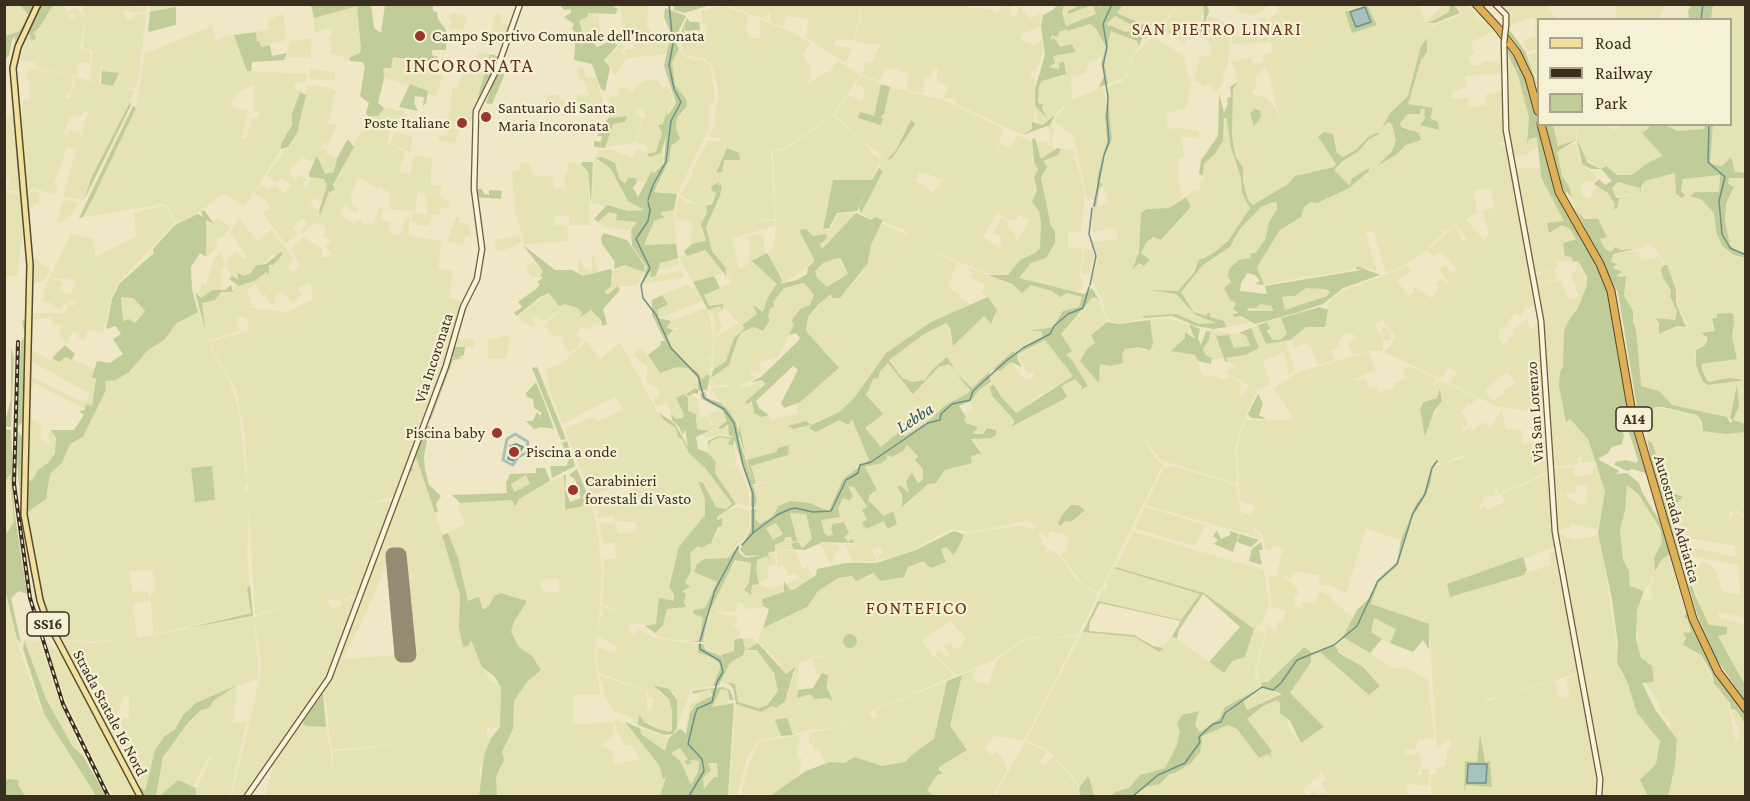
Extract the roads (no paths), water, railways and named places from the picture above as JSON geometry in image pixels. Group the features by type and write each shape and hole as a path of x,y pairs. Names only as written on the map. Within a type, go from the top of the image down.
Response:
{"highway":[{"path":"1478,4 1516,47 1527,64 1537,92"},
{"path":"1478,4 1517,53 1529,78 1537,104"},
{"name":"Autostrada Adriatica","path":"1543,126 1559,192 1600,264 1611,291 1631,407 1693,619 1714,665 1746,709"},
{"name":"Autostrada Adriatica","path":"1544,126 1562,191 1603,263 1614,291 1635,410 1696,618 1714,658 1746,704"}],"main road":[{"name":"Strada Statale 16 Nord","path":"38,4 18,47 13,68 30,265 24,515 40,600 46,618 140,796"},
{"name":"Via Incoronata","path":"247,796 329,678 446,366 463,307 477,279 482,249 474,189 476,111 497,69 520,4"},
{"name":"Via San Lorenzo","path":"1495,4 1506,15 1504,43 1507,143 1541,321 1555,532 1600,779 1599,796"}],"water":[{"path":"1365,7 1371,22 1356,27 1350,12"},
{"name":"Piscina a onde","path":"516,444 523,447 514,461 508,459 510,446"},
{"path":"1468,764 1487,764 1486,783 1467,783"}],"waterway":[{"path":"648,200 653,185 666,162 671,121 681,102 674,89 669,65 673,44 669,4"},
{"name":"Lebba","path":"1094,206 1104,155 1109,142 1108,97 1103,66 1107,47 1103,24 1112,4"},
{"path":"1701,18 1703,4"},
{"path":"1709,126 1708,162 1725,177 1719,201 1722,234 1730,248 1746,255"},
{"path":"648,202 650,210 648,221 636,239 650,268 641,285 643,298 656,315 671,348 698,376 704,398 724,409 734,423 743,465 753,494 753,532"},
{"name":"Lebba","path":"1090,285 1096,256 1089,234 1092,208"},
{"name":"Lebba","path":"742,545 754,532 777,515 790,509 813,512 831,511 846,480 858,473 860,465 871,462 928,423 940,420 941,414 952,404 970,400 973,391 1006,361 1023,348 1050,334 1054,326 1068,314 1083,308 1089,287"},
{"path":"515,434 528,442 526,453 518,457 513,465 503,460 507,439 515,434"},
{"path":"1133,796 1158,775 1185,763 1200,742 1199,737 1213,724 1221,722 1225,713 1262,687 1273,690 1281,683 1297,660 1334,645 1357,626 1378,581 1397,564 1413,513 1425,494 1432,468 1437,461"},
{"name":"Lebba","path":"700,641 715,590 738,547"},
{"path":"689,796 704,771 702,759 688,744 695,715 697,709 712,702 717,682 723,672 720,661 700,649 700,644"}],"railway":[{"path":"18,342 14,484 30,598 63,704 108,796"}],"place":[{"name":"Campo Sportivo Comunale dell'Incoronata","path":"420,36"},
{"name":"Santuario di Santa Maria Incoronata","path":"486,117"},
{"name":"Poste Italiane","path":"462,123"},
{"name":"Piscina baby","path":"497,433"},
{"name":"Piscina a onde","path":"514,452"},
{"name":"Carabinieri forestali di Vasto","path":"573,490"}],"district":[{"name":"SAN PIETRO LINARI","path":"1217,29"},
{"name":"INCORONATA","path":"470,66"},
{"name":"FONTEFICO","path":"917,608"}]}
